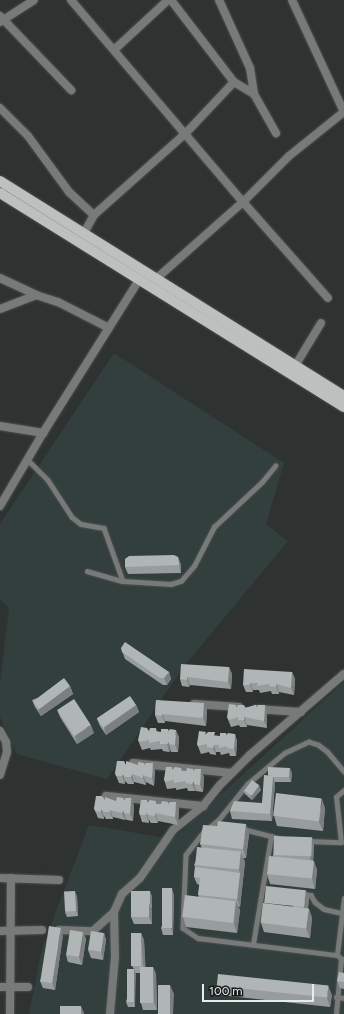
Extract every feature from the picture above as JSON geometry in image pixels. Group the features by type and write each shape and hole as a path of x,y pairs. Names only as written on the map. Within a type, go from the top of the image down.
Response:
{"main road":[{"path":"0,181 145,270 344,396"},
{"path":"0,193 344,407"}],"street":[{"path":"34,0 1,19 71,90"},
{"path":"71,0 243,202 328,298"},
{"path":"114,50 170,0 234,82 254,94"},
{"path":"219,0 250,68 254,94 276,133"},
{"path":"157,278 243,202 289,156 344,112 292,0"},
{"path":"84,233 94,215 185,134 234,82"},
{"path":"0,108 30,140 69,192 94,215"},
{"path":"0,506 43,433 145,270"},
{"path":"0,278 36,295 58,302 109,328"},
{"path":"0,309 36,295"},
{"path":"295,366 321,323"},
{"path":"0,426 43,433"},
{"path":"59,930 93,931 114,912 122,894 140,878 173,830 203,806 231,773 344,674"},
{"path":"187,703 301,712"},
{"path":"0,730 6,742 7,752 0,775"},
{"path":"132,764 231,773"},
{"path":"106,796 203,806"},
{"path":"0,878 59,880"},
{"path":"10,1014 11,878"},
{"path":"110,1014 115,957 114,912"},
{"path":"0,931 10,932 42,930"},
{"path":"0,987 28,988"}],"lane":[{"path":"28,460 45,476 77,522 104,528 123,581"},
{"path":"87,571 123,581 171,584 181,581 194,566 214,527 262,482 275,466"},
{"path":"341,958 253,944 198,938 183,928 186,855 204,832 219,820 248,784 285,753 309,742 318,745 344,772"},
{"path":"300,840 341,842 336,797 344,790"},
{"path":"219,820 225,823"},
{"path":"236,828 285,839"},
{"path":"253,944 264,889 271,837"},
{"path":"264,889 272,890"},
{"path":"295,893 311,895 315,902 324,909 341,913"},
{"path":"336,1014 336,997 341,958 341,913 344,898"},
{"path":"336,997 344,998"}],"shaded area":[{"path":"114,353 284,463 266,524 288,541 185,665 107,779 17,754 0,717 0,684 9,608 0,599 0,524"},
{"path":"344,682 344,1014 29,1014 42,948 89,825 172,839"}],"building":[{"path":"174,555 178,557 179,565 125,567 125,559 129,556"},
{"path":"125,642 169,672 164,678 160,678 122,652 121,648"},
{"path":"181,664 229,667 228,682 187,677 187,680 180,679"},
{"path":"244,669 292,672 291,688 276,684 276,687 269,686 269,684 257,686 258,683 243,685"},
{"path":"64,678 70,686 39,709 33,701"},
{"path":"130,696 136,705 103,727 97,718"},
{"path":"74,699 91,725 74,736 57,710"},
{"path":"156,700 204,703 203,718 162,714 162,716 155,715"},
{"path":"229,704 236,705 236,708 238,705 244,705 244,708 256,705 256,708 258,705 265,705 264,721 244,717 244,720 238,720 238,717 229,720 227,717"},
{"path":"141,727 147,728 149,731 150,728 156,728 156,731 161,732 161,729 168,729 168,732 170,729 176,730 175,745 169,744 169,742 167,744 160,744 160,741 149,743 149,740 140,742 138,740"},
{"path":"199,731 206,732 205,735 208,732 215,732 214,736 220,736 220,733 226,733 226,736 228,733 235,734 234,749 227,748 227,746 219,748 219,745 214,745 213,748 207,747 207,744 198,746"},
{"path":"117,761 124,761 126,765 126,761 138,765 138,762 144,763 144,766 146,763 153,763 152,778 143,775 143,778 132,774 131,777 125,777 123,774 122,776 116,776"},
{"path":"166,767 172,767 172,770 175,767 181,768 181,771 186,771 187,768 193,769 193,772 195,769 201,769 200,785 194,784 194,781 192,784 185,783 186,781 174,783 174,780 165,782"},
{"path":"268,767 290,768 289,777 273,777 268,775"},
{"path":"264,775 273,776 270,814 230,811 234,801 262,803"},
{"path":"252,780 259,785 252,796 244,791"},
{"path":"276,793 322,799 319,821 273,816"},
{"path":"96,796 102,796 105,800 105,797 116,801 117,797 123,798 125,801 125,798 131,798 130,814 124,813 124,810 122,813 110,810 110,812 104,812 101,809 101,812 95,811"},
{"path":"141,800 147,800 147,803 150,800 156,801 156,804 161,804 162,801 168,802 168,805 170,802 176,802 175,817 155,813 155,816 146,813 146,815 140,815"},
{"path":"218,821 246,824 243,849 200,844 203,825 217,826"},
{"path":"274,836 312,837 311,856 273,855"},
{"path":"197,847 241,852 239,870 195,865"},
{"path":"269,856 314,861 312,879 267,874"},
{"path":"195,867 240,873 237,899 198,895 200,878 194,877"},
{"path":"266,886 306,890 304,907 264,903"},
{"path":"162,888 172,888 172,928 162,928"},
{"path":"75,891 76,911 65,912 64,892"},
{"path":"131,891 150,891 150,904 131,904"},
{"path":"185,895 236,901 233,923 182,917"},
{"path":"131,903 149,903 149,917 131,917"},
{"path":"263,903 309,909 306,928 261,923"},
{"path":"49,926 61,928 52,983 40,981"},
{"path":"70,930 83,932 79,957 66,955"},
{"path":"91,931 104,933 101,952 88,950"},
{"path":"131,933 141,933 141,966 131,966"},
{"path":"140,967 153,967 153,1003 140,1003"},
{"path":"127,969 134,969 134,1002 127,1002"},
{"path":"339,972 344,973 344,982 337,981"},
{"path":"218,974 328,986 327,998 217,986"},
{"path":"158,985 170,985 170,1014 158,1014"},
{"path":"60,1006 81,1006 81,1014 60,1014"}]}
